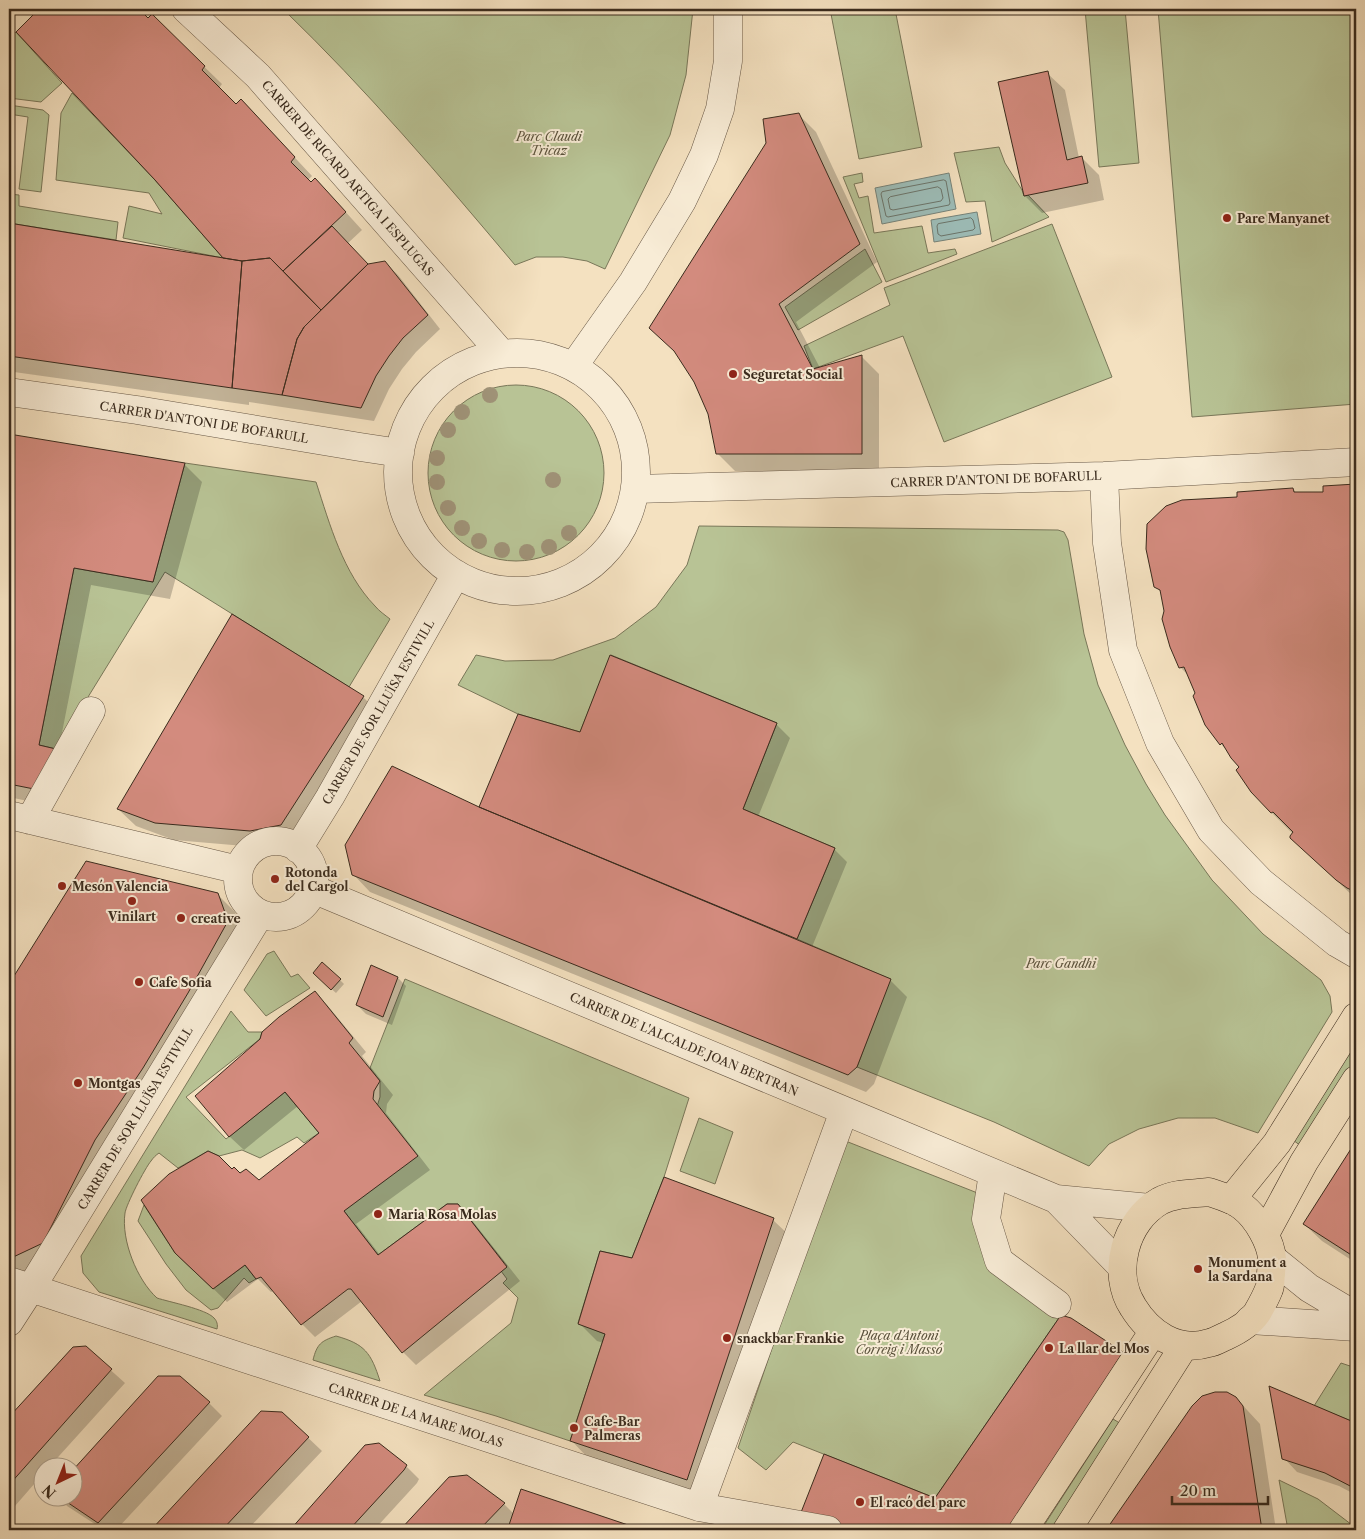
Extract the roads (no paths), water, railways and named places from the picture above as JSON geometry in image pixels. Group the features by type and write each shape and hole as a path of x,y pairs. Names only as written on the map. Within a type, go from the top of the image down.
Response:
{"main road":[{"path":"1231,1200 1277,1143 1356,1017"},
{"path":"1268,1246 1304,1162 1356,1080"},
{"path":"1209,1192 1231,1200 1252,1215 1268,1246 1270,1288 1256,1314 1233,1333 1208,1344 1184,1346 1165,1339 1153,1332 1138,1316 1127,1298 1122,1267 1125,1246 1133,1229 1150,1208 1174,1195 1209,1192"},
{"path":"1023,1530 1153,1332"},
{"path":"1068,1530 1184,1346"}],"street":[{"name":"CARRER DE RICARD ARTIGA I ESPLUGAS","path":"186,9 258,76 502,354"},
{"path":"573,367 633,282 682,201 704,155 720,109 728,61 728,9"},
{"path":"502,354 534,354 573,367 605,393 618,409 627,428 633,448 636,468 635,489 631,506 616,539 592,565 561,583 543,588 525,591 489,588 456,574 441,564 417,538 402,505 398,470 403,438 412,416 424,397 434,386 459,368 473,361 502,354"},
{"name":"CARRER D'ANTONI DE BOFARULL","path":"9,392 137,410 400,453"},
{"name":"CARRER D'ANTONI DE BOFARULL","path":"635,489 1104,476 1356,462"},
{"path":"1104,476 1107,543 1123,650 1160,744 1211,830 1261,882 1337,943 1356,954"},
{"name":"CARRER DE SOR LLUÏSA ESTIVILL","path":"298,849 330,797 456,574"},
{"path":"92,711 20,817 239,870"},
{"path":"275,842 287,843 298,849 306,857 314,878 313,889 308,899 292,914 282,917 260,914 251,908 239,891 239,870 244,858 252,850 263,844 275,842"},
{"name":"CARRER DE L'ALCALDE JOAN BERTRAN","path":"313,889 1056,1199 1150,1208"},
{"name":"CARRER DE SOR LLUÏSA ESTIVILL","path":"9,1322 20,1285 260,914"},
{"path":"699,1508 844,1111"},
{"path":"993,1173 986,1219 999,1261 1056,1304"},
{"name":"CARRER DE L'ALCALDE JOAN BERTRAN","path":"1056,1199 1122,1267"},
{"path":"1268,1246 1309,1288 1356,1316"},
{"name":"CARRER DE LA MARE MOLAS","path":"20,1285 699,1508 828,1530"},
{"path":"1250,1320 1356,1327"}],"water":[{"path":"949,173 956,209 882,224 875,188"},
{"path":"977,212 981,234 934,242 931,220"}],"place":[{"name":"Pare Manyanet","path":"1227,218"},
{"name":"Seguretat Social","path":"733,374"},
{"name":"Rotonda del Cargol","path":"275,879"},
{"name":"Mesón Valencia","path":"62,886"},
{"name":"Vinilart","path":"132,901"},
{"name":"creative","path":"181,918"},
{"name":"Cafe Sofia","path":"139,982"},
{"name":"Montgas","path":"78,1083"},
{"name":"Maria Rosa Molas","path":"378,1214"},
{"name":"Monument a la Sardana","path":"1198,1269"},
{"name":"snackbar Frankie","path":"727,1338"},
{"name":"La llar del Mos","path":"1049,1348"},
{"name":"Cafe-Bar Palmeras","path":"574,1428"},
{"name":"El racó del parc","path":"860,1502"}],"park label":[{"name":"Parc Claudi Tricaz","path":"549,143"},
{"name":"Parc Gandhi","path":"1061,963"},
{"name":"Plaça d'Antoni Correig i Massó","path":"899,1342"}]}
